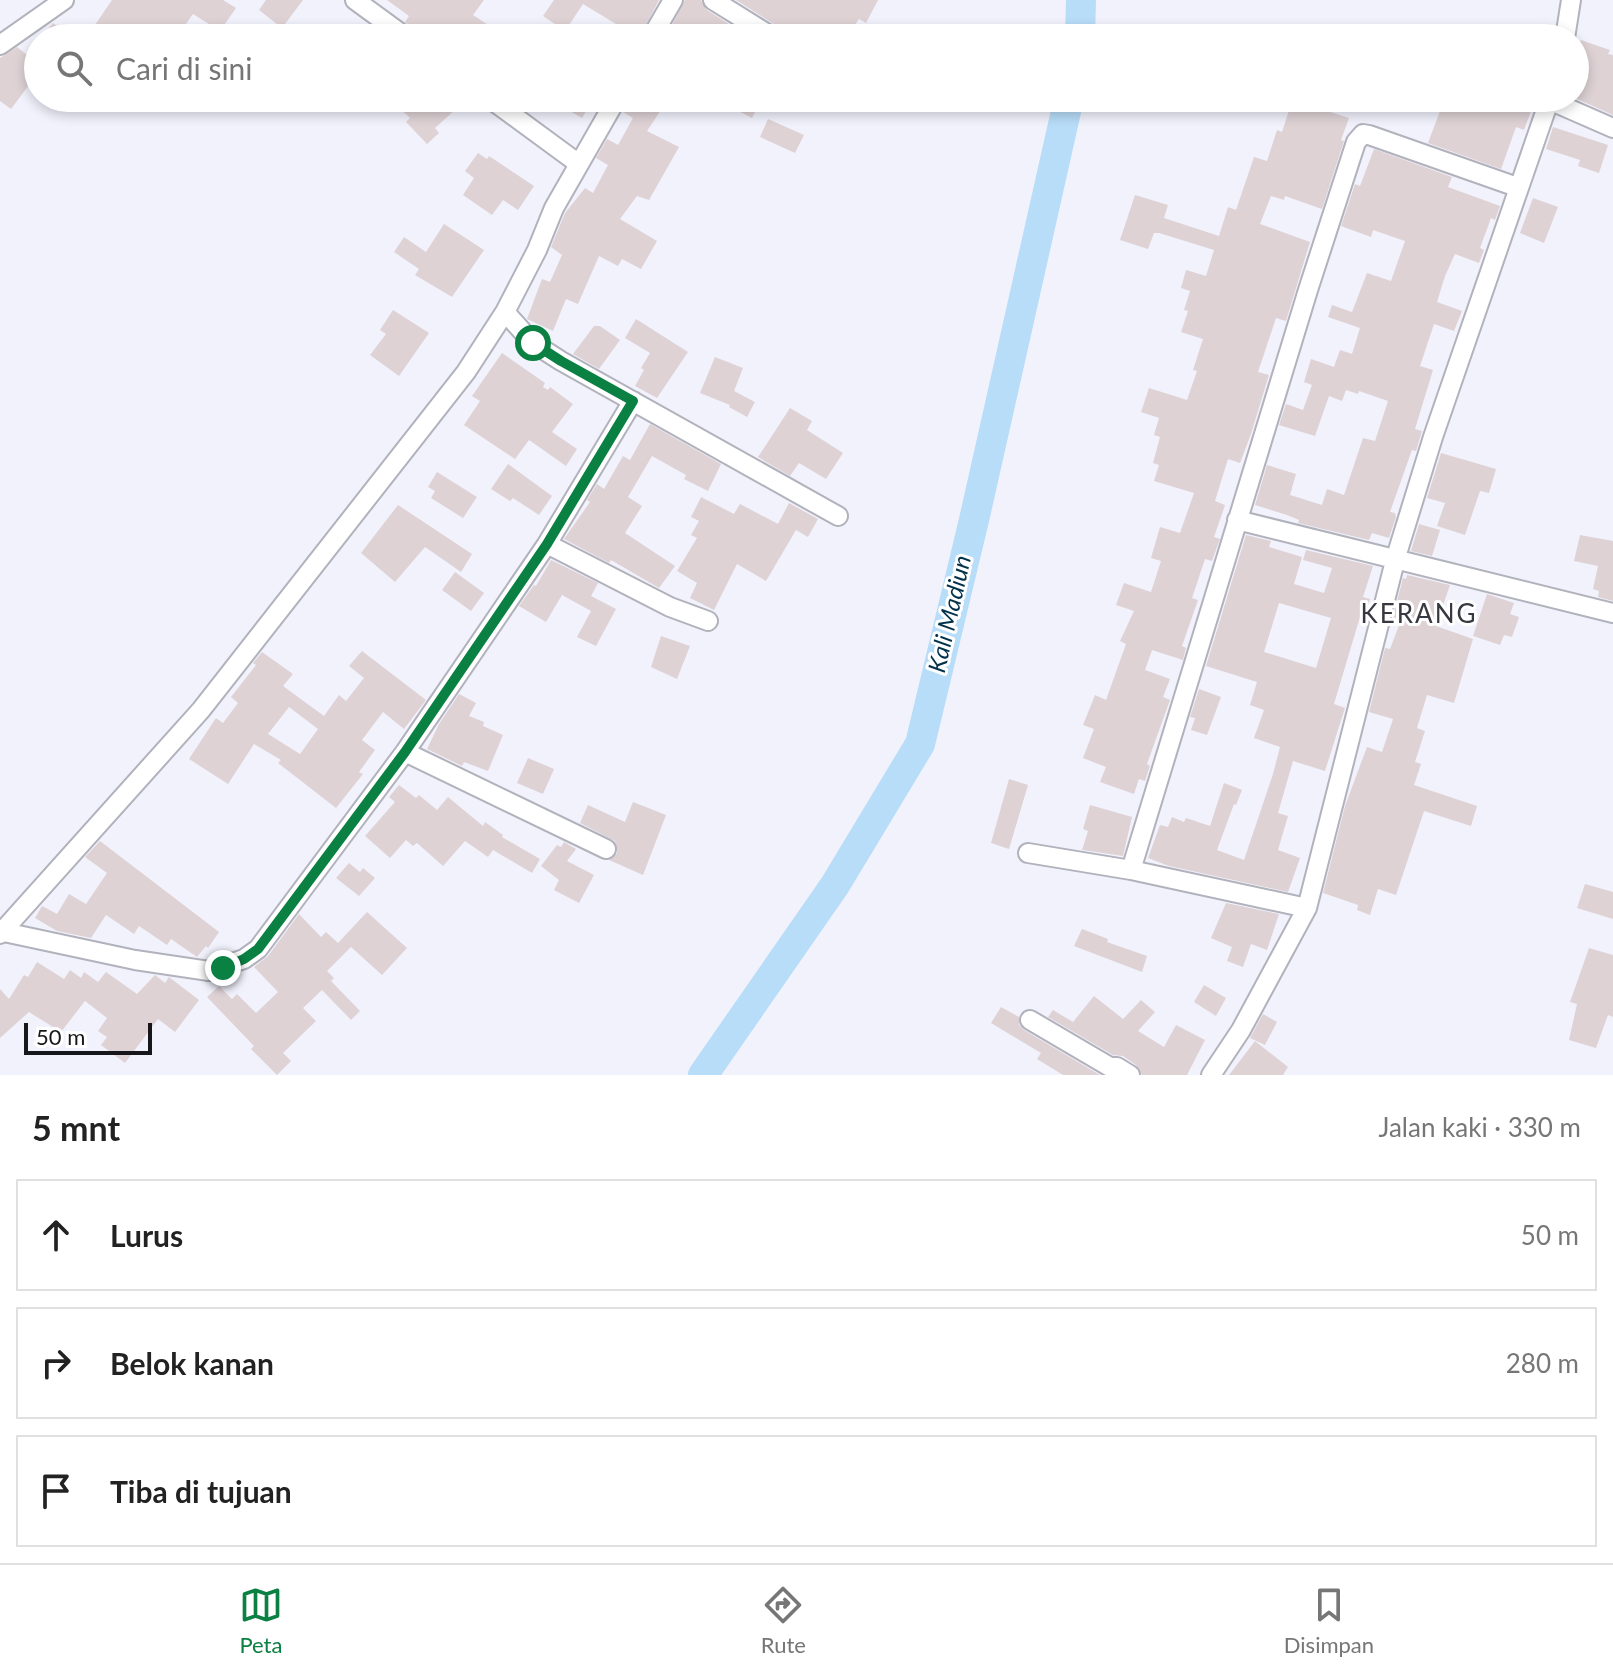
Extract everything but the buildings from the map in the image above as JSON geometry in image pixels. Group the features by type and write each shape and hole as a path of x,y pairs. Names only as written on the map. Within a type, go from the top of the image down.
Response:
{"street":[{"path":"30,24 64,0"},
{"path":"355,0 388,24"},
{"path":"659,24 673,0"},
{"path":"713,0 752,24"},
{"path":"1567,24 1571,0"},
{"path":"0,45 24,28"},
{"path":"508,112 579,164"},
{"path":"2,933 201,710 466,372 505,312 537,250 554,208 609,112"},
{"path":"1211,1075 1241,1030 1307,908 1396,557 1544,112"},
{"path":"1578,112 1613,128"},
{"path":"1131,870 1356,142 1360,136 1369,135 1517,187"},
{"path":"505,312 533,343 561,361 838,516"},
{"path":"2,933 135,960 209,971 244,959 267,937 405,752 547,544 633,401"},
{"path":"1237,520 1613,613"},
{"path":"547,544 670,607 708,621"},
{"path":"405,752 606,849"},
{"path":"1028,853 1131,870 1307,908"},
{"path":"1030,1020 1110,1067 1117,1067 1130,1075"}],"waterway":[{"name":"Kali Madiun","path":"1080,24 1081,0"},
{"name":"Kali Madiun","path":"703,1075 835,885 920,744 1066,112"}],"district":[{"name":"KERANG","path":"1419,614"}],"route":[{"path":"223,968 258,949 405,752 547,544 633,401 533,343"}]}
